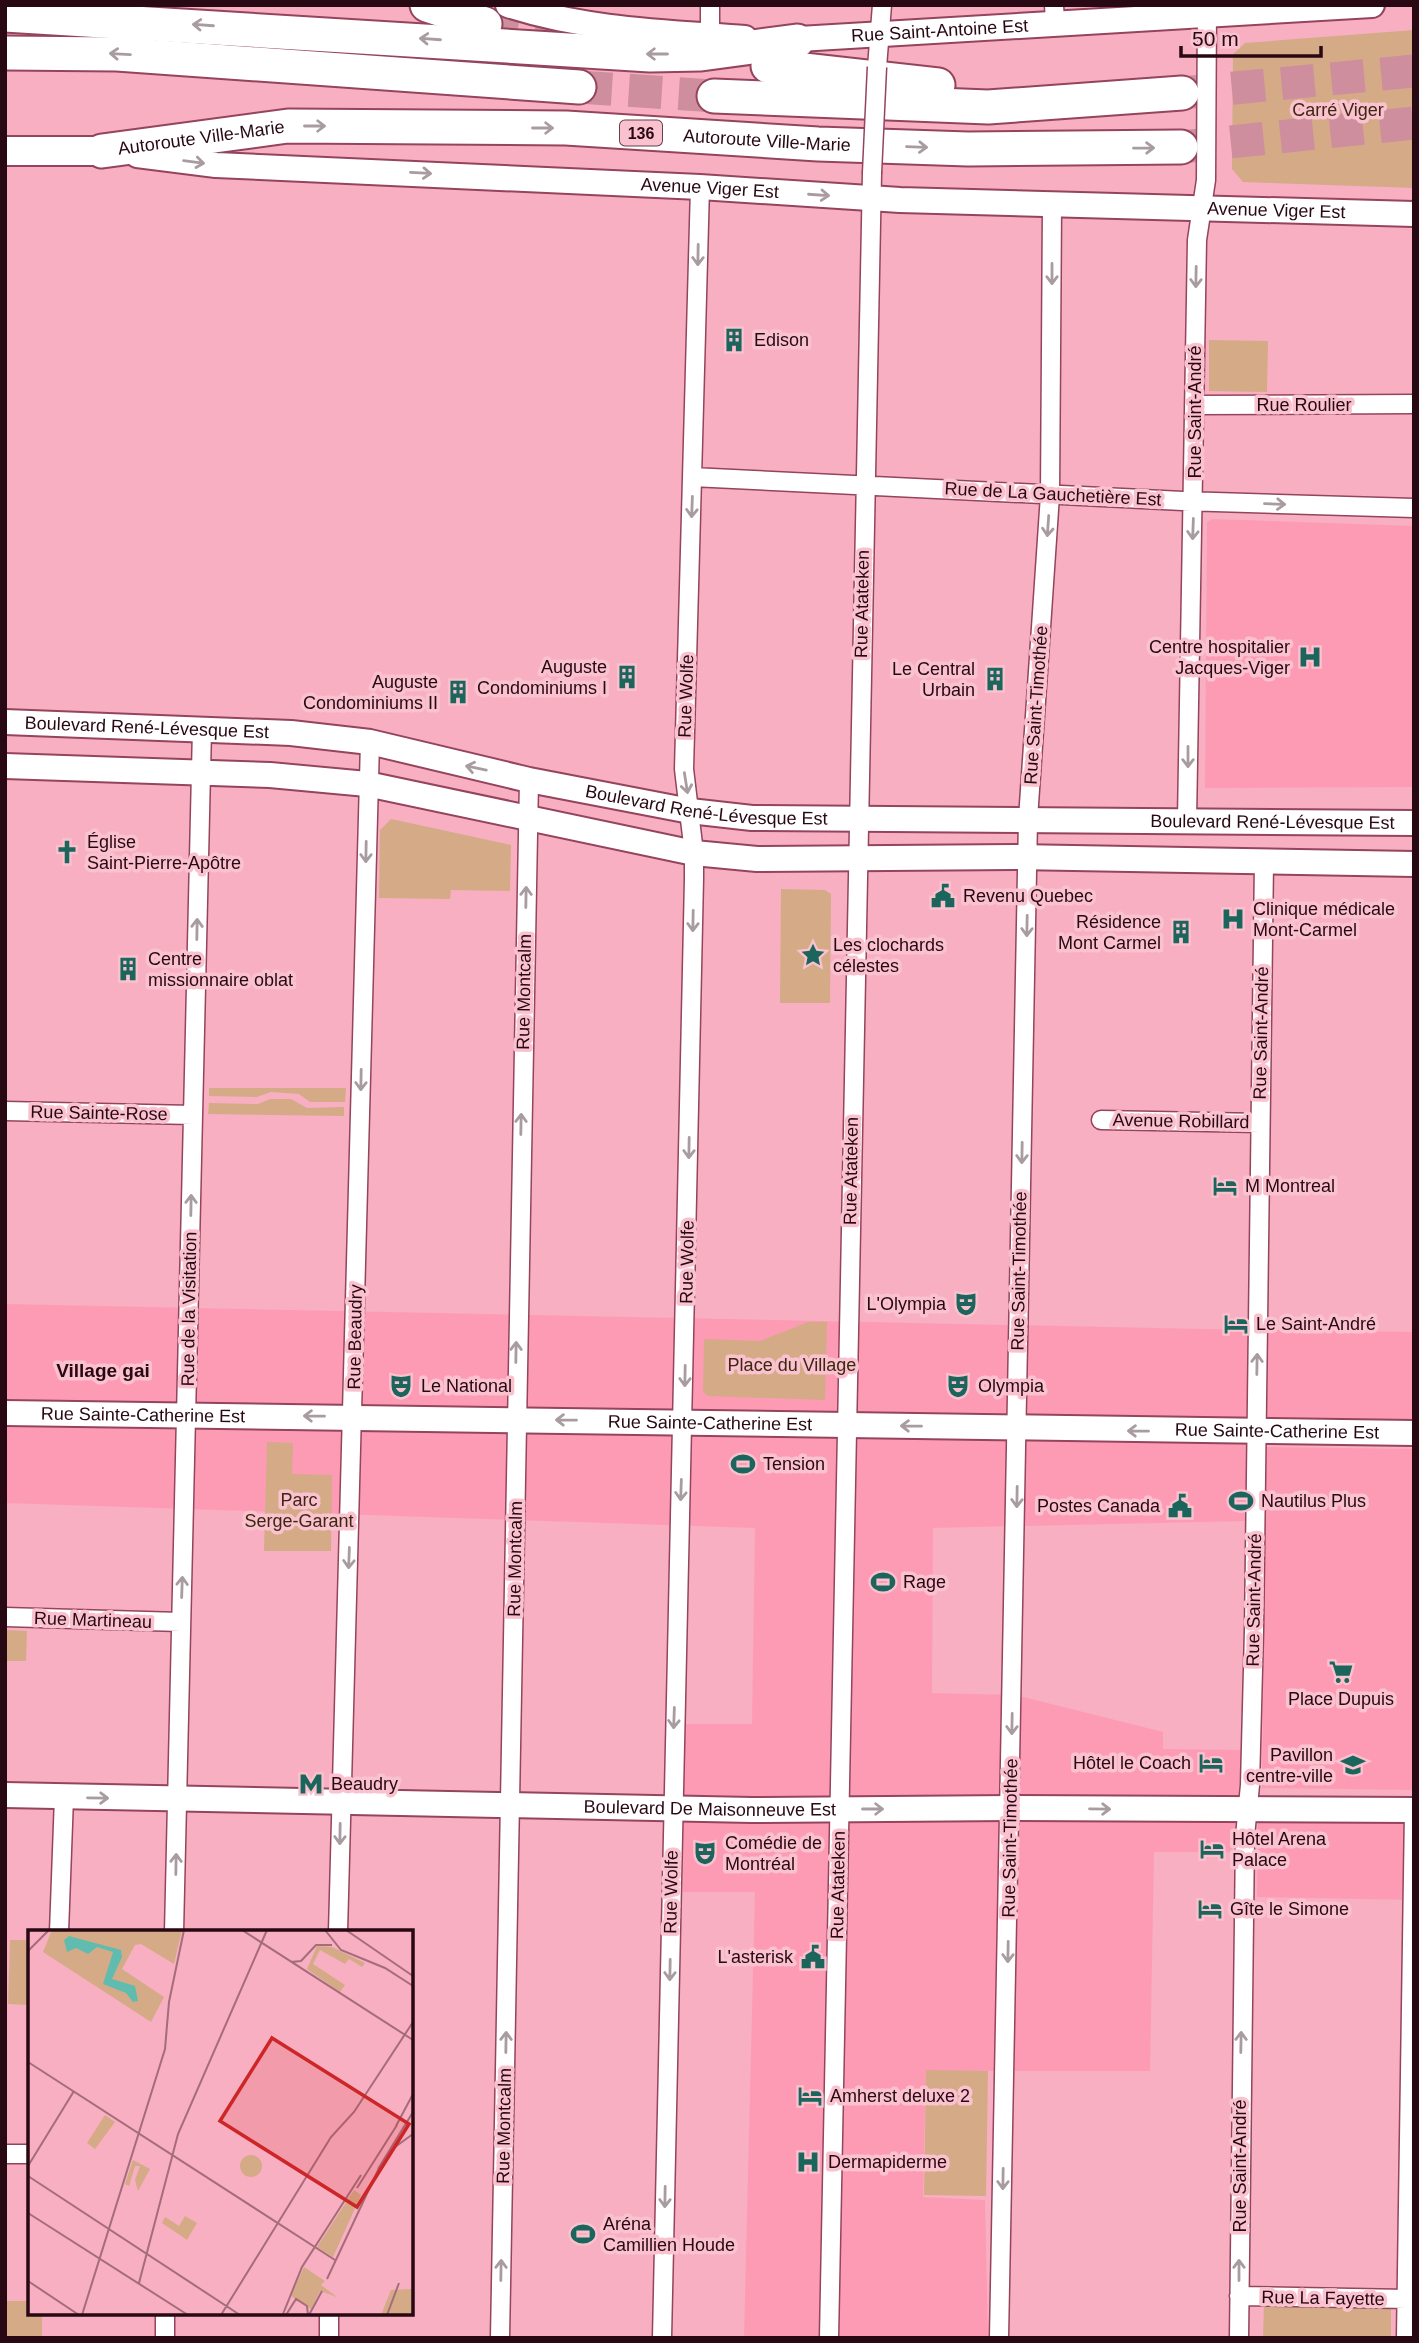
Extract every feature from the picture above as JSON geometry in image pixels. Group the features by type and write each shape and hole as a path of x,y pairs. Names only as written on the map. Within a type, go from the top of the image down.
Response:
{"highway":[{"path":"426,5 496,15"},
{"path":"5,15 650,55 701,54 797,41"},
{"path":"5,53 117,54 579,87"},
{"path":"768,66 930,84 1133,95"},
{"path":"714,96 988,107 1182,93"},
{"name":"Autoroute Ville-Marie","path":"102,150 288,126 566,128 818,144 968,149 1181,147"}],"main road":[{"name":"Rue Saint-Antoine Est","path":"496,15 548,12 621,29 797,41 881,36 1054,14 1372,5"},
{"name":"Avenue Viger Est","path":"5,151 102,150 216,165 700,187 872,199 1414,214"},
{"name":"Boulevard René-Lévesque Est","path":"5,722 291,733 370,742 529,780 690,811 752,818 1414,823"},
{"path":"5,766 270,775 367,784 694,853 761,859 1028,858 1414,864"},
{"name":"Rue Sainte-Catherine Est","path":"5,1413 353,1416 1255,1433 1414,1433"},
{"name":"Boulevard De Maisonneuve Est","path":"5,1795 672,1809 1414,1810"}],"street":[{"path":"710,5 710,35"},
{"name":"Rue Atateken","path":"829,2338 864,484 872,173 881,5"},
{"name":"Rue Saint-André","path":"1187,820 1197,240 1206,180 1207,10"},
{"name":"Rue Wolfe","path":"662,2338 672,1809 684,1422 694,853 684,769 700,187"},
{"name":"Rue Saint-Timothée","path":"999,2338 1028,819 1050,495 1052,206"},
{"name":"Rue Roulier","path":"1194,405 1414,404"},
{"name":"Rue de La Gauchetière Est","path":"692,477 1050,495 1414,508"},
{"name":"Rue de la Visitation","path":"174,1930 201,729"},
{"name":"Rue Beaudry","path":"338,1930 370,742"},
{"name":"Rue Montcalm","path":"500,2338 529,780"},
{"name":"Rue Saint-André","path":"1239,2338 1247,1811 1254,1630 1264,862"},
{"name":"Rue Sainte-Rose","path":"5,1111 193,1115"},
{"name":"Avenue Robillard","path":"1101,1120 1260,1123"},
{"name":"Rue Martineau","path":"5,1617 181,1622"},
{"path":"59,1930 64,1797"},
{"path":"1406,2338 1414,1810"},
{"path":"5,2154 28,2154"},
{"name":"Rue La Fayette","path":"1239,2296 1407,2299"},
{"path":"165,2315 165,2338"},
{"path":"329,2315 329,2338"}],"shaded area":[{"name":"Centre hospitalier Jacques-Viger","path":"1212,519 1414,526 1414,787 1205,788 1207,522"},
{"path":"5,1304 1251,1330 1248,1521 933,1528 932,1693 1015,1695 1163,1732 1163,1749 1242,1750 1233,1852 1154,1852 1150,2071 926,2071 923,2197 985,2200 988,2338 744,2338 755,1892 683,1892 684,1724 752,1724 755,1528 5,1503"},
{"path":"1266,1330 1414,1332 1414,1422 1265,1420"},
{"name":"Place Dupuis","path":"1266,1447 1414,1449 1414,1790 1262,1788"},
{"path":"1258,1822 1414,1822 1414,1900 1257,1897"}],"green space":[{"name":"Carré Viger","path":"1414,30 1414,188 1243,182 1232,169 1233,54 1245,43"},
{"path":"1209,340 1268,341 1267,392 1209,391"},
{"path":"391,819 511,845 510,891 451,890 450,899 379,898 380,830"},
{"path":"781,889 825,890 831,894 830,1003 780,1003"},
{"path":"209,1088 346,1088 345,1102 310,1102 299,1094 271,1092 257,1097 209,1096"},
{"path":"270,1099 291,1099 307,1108 344,1107 344,1116 208,1114 209,1103 258,1104"},
{"name":"Place du Village","path":"808,1322 827,1322 825,1400 708,1396 703,1392 704,1339 760,1341"},
{"name":"Parc Serge-Garant","path":"267,1442 293,1443 292,1474 332,1475 331,1551 264,1551"},
{"path":"5,1630 27,1631 26,1661 5,1661"},
{"path":"10,1940 28,1940 28,2005 8,2004"},
{"path":"926,2070 988,2071 986,2196 924,2195"},
{"path":"5,2301 28,2301 28,2315 42,2315 42,2338 5,2338"},
{"path":"1264,2304 1391,2305 1391,2338 1263,2338"}],"tunnel":[{"path":"485,24 557,39"},
{"path":"1182,93 1414,71"},
{"path":"579,87 714,96"},
{"path":"1181,147 1414,123"}],"place":[{"name":"Edison","path":"734,340"},
{"name":"Centre hospitalier Jacques-Viger","path":"1310,657"},
{"name":"Auguste Condominiums I","path":"627,677"},
{"name":"Le Central Urbain","path":"995,679"},
{"name":"Auguste Condominiums II","path":"458,692"},
{"name":"Église Saint-Pierre-Apôtre","path":"67,852"},
{"name":"Revenu Quebec","path":"943,896"},
{"name":"Clinique médicale Mont-Carmel","path":"1233,919"},
{"name":"Résidence Mont Carmel","path":"1181,932"},
{"name":"Les clochards célestes","path":"813,955"},
{"name":"Centre missionnaire oblat","path":"128,969"},
{"name":"M Montreal","path":"1225,1186"},
{"name":"L'Olympia","path":"966,1304"},
{"name":"Le Saint-André","path":"1236,1324"},
{"name":"Le National","path":"401,1386"},
{"name":"Olympia","path":"958,1386"},
{"name":"Tension","path":"743,1464"},
{"name":"Nautilus Plus","path":"1241,1501"},
{"name":"Postes Canada","path":"1180,1506"},
{"name":"Rage","path":"883,1582"},
{"name":"Place Dupuis","path":"1341,1672"},
{"name":"Hôtel le Coach","path":"1211,1763"},
{"name":"Pavillon centre-ville","path":"1353,1765"},
{"name":"Beaudry","path":"311,1784"},
{"name":"Hôtel Arena Palace","path":"1212,1849"},
{"name":"Comédie de Montréal","path":"705,1853"},
{"name":"Gîte le Simone","path":"1210,1909"},
{"name":"L'asterisk","path":"813,1957"},
{"name":"Amherst deluxe 2","path":"810,2096"},
{"name":"Dermapiderme","path":"808,2162"},
{"name":"Aréna Camillien Houde","path":"583,2234"}],"district":[{"name":"Village gai","path":"103,1370"}]}
